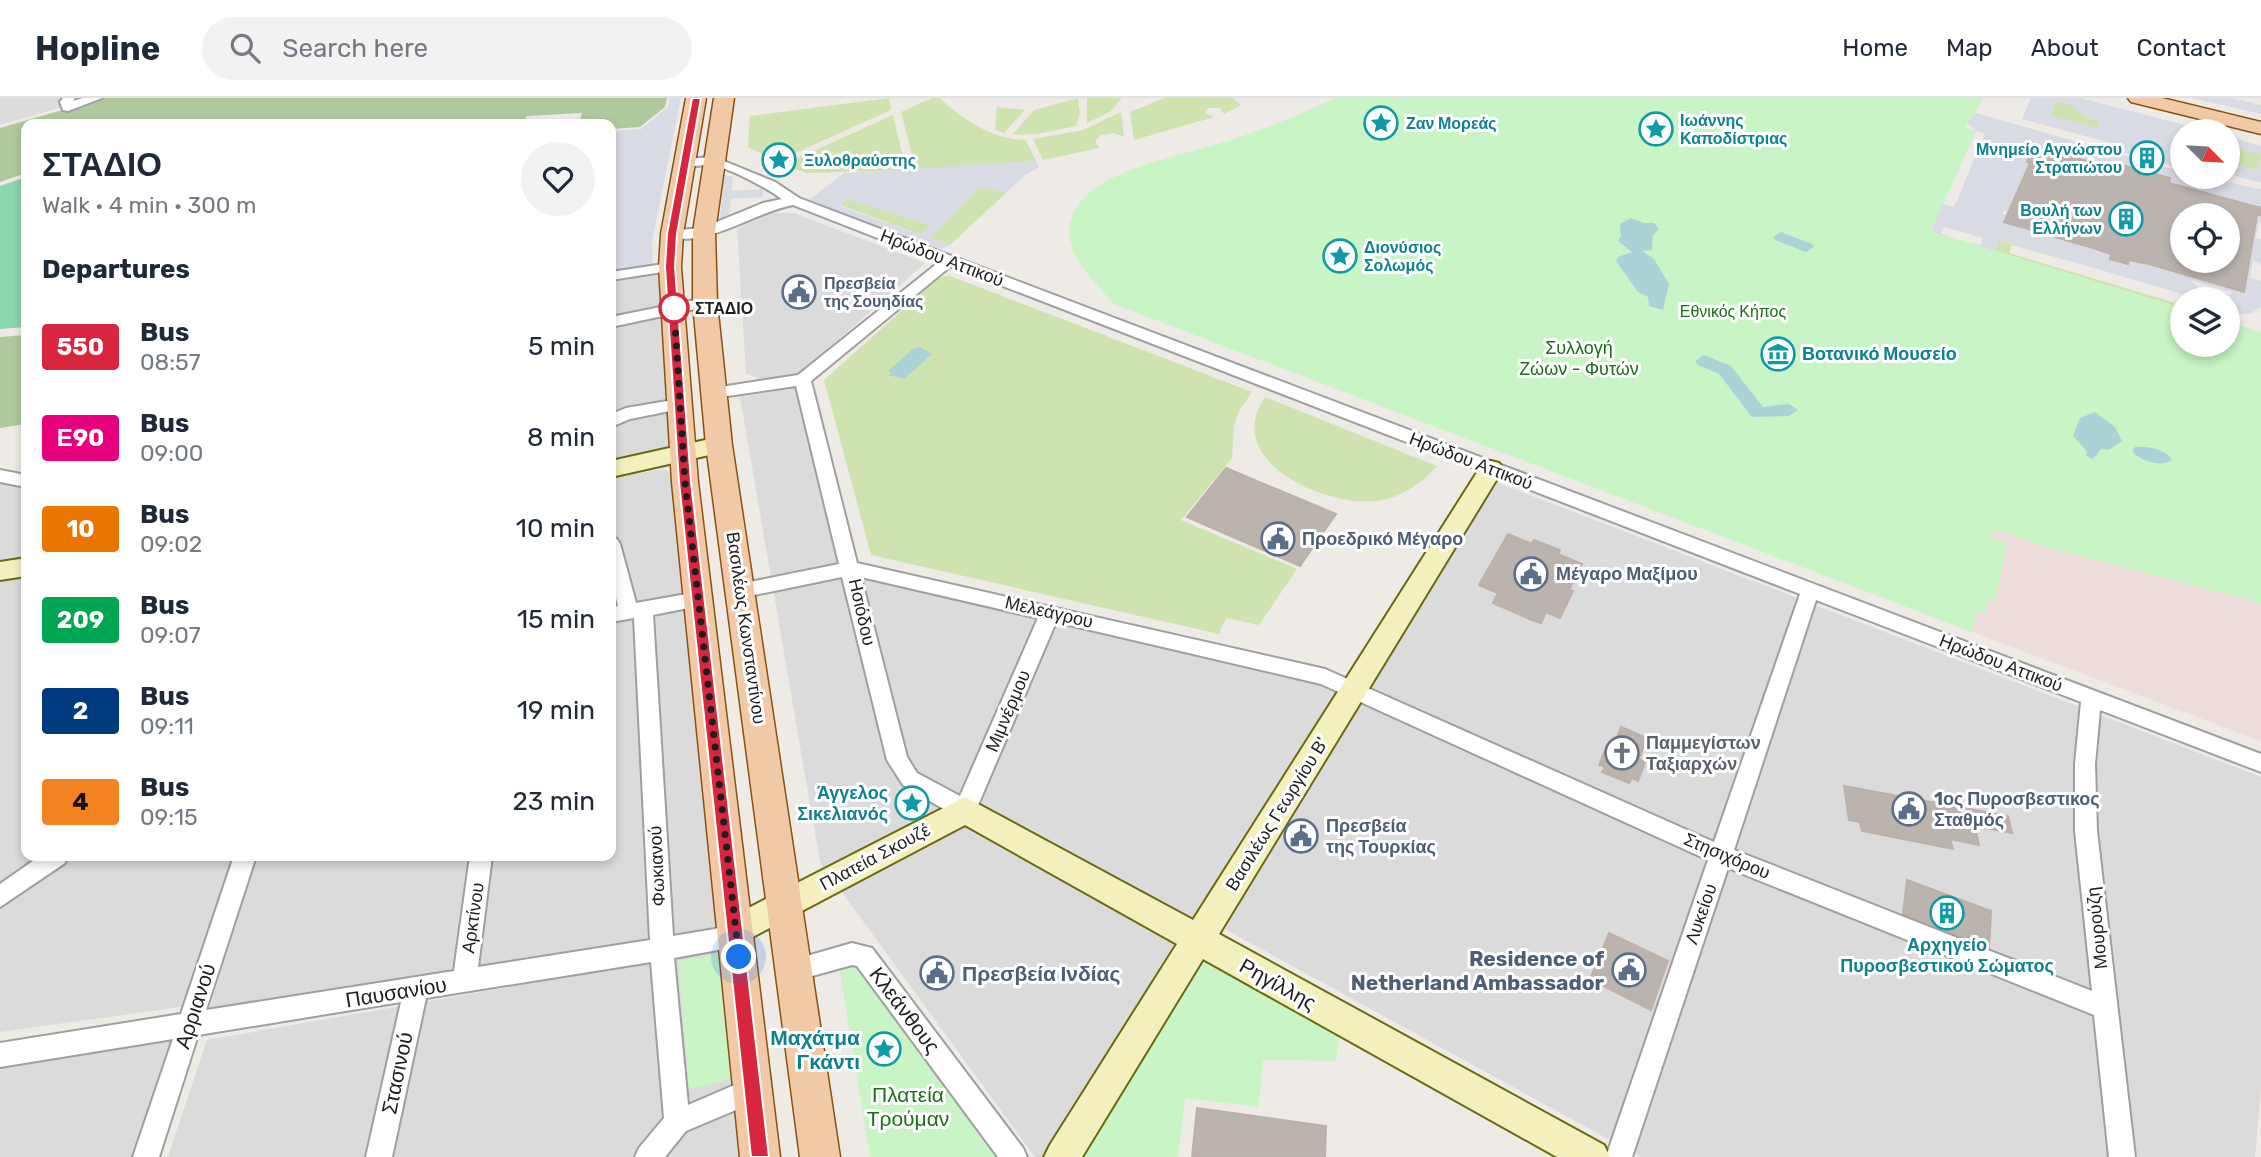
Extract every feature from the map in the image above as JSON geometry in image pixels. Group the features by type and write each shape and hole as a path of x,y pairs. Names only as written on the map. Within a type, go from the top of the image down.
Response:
{"main road":[{"path":"696,98 672,234 670,267 678,404 760,1157"},
{"name":"Βασιλέως Κωνσταντίνου","path":"724,98 704,232 705,303 719,445 820,1157"},
{"path":"2138,98 2261,128"}],"street":[{"path":"68,102 96,98"},
{"name":"Ηρώδου Αττικού","path":"684,163 714,161 770,185 794,201 2261,763"},
{"path":"672,234 704,232 768,206 794,201"},
{"path":"714,393 803,380 949,261"},
{"path":"616,275 670,267"},
{"path":"616,321 705,303"},
{"name":"Ησιόδου","path":"803,380 899,765 915,783 965,810"},
{"path":"616,419 626,414 678,404"},
{"path":"616,468 719,445"},
{"name":"Βασιλέως Γεωργίου Β'","path":"1062,1157 1490,469"},
{"path":"0,476 21,480"},
{"name":"Φωκιανού","path":"616,565 627,612 677,1122"},
{"path":"0,571 21,568"},
{"name":"Μελεάγρου","path":"740,591 851,568 1325,677 1354,689"},
{"name":"Λυκείου","path":"1619,1157 1810,591"},
{"path":"627,612 698,599"},
{"name":"Μιμνέρμου","path":"965,810 1050,613"},
{"name":"Στησιχόρου","path":"1354,689 1721,855 2106,1008"},
{"name":"Μουρούζη","path":"2091,698 2085,764 2087,831 2122,1157"},
{"name":"Πλατεία Σκουζέ","path":"785,904 965,810"},
{"name":"Ρηγίλλης","path":"965,810 1592,1157"},
{"path":"0,897 50,861"},
{"name":"Αρριανού","path":"146,1157 243,861"},
{"name":"Αρκτίνου","path":"464,981 480,861"},
{"name":"Παυσανίου","path":"0,1055 718,939 785,904"},
{"name":"Κλεάνθους","path":"794,970 852,954 864,956 1014,1157"},
{"name":"Στασινού","path":"379,1157 416,989"},
{"path":"648,1157 677,1122 753,1090"}],"shaded area":[{"path":"0,98 93,98 0,125"},
{"path":"670,98 681,98 652,242 653,270 616,275 616,131 641,129 668,107"},
{"path":"2031,98 2080,98 2170,121 2170,165 2117,151 2118,146 2022,119","holes":["2056,101 2099,121 2097,128 2050,116"]},
{"path":"2191,98 2231,98 2261,105 2261,114"},
{"path":"1976,113 2170,169 2170,184 2118,164 2117,169 2033,146 2026,154 2029,156 2027,162 2030,163 2013,206 2010,206 2008,212 2003,211 2003,214 2007,215 2005,222 2111,254 2110,259 2128,264 2129,260 2149,264 2170,270 2170,273 2181,273 2231,287 2214,287 2190,280 2198,287 2170,287 2170,290 1999,240 1995,251 1968,243 1981,245 1983,238 1944,227 1941,233 1952,238 1931,231 1943,204 1954,207 1985,134 1976,131 1967,122"},
{"path":"2240,140 2261,146 2261,154 2241,149 2240,151"},
{"path":"2261,154 2261,183 2240,177 2240,166 2258,171"},
{"path":"1036,161 1039,167 1025,175 1007,192 979,187 930,238 950,245 941,249 918,243 809,200 844,173","holes":["847,199 930,225 920,235 840,206"]},
{"path":"724,175 733,177 732,191 763,189 763,197 731,199 729,217 722,221 720,219"},
{"path":"2240,185 2261,189 2261,222 2256,238 2261,239 2261,265 2253,260 2250,278 2261,281 2261,307 2250,314 2240,314 2240,290 2245,291 2247,274 2240,272 2240,269 2250,257 2253,240 2244,238 2247,223 2240,219 2240,203 2208,203 2181,189 2240,189"},
{"path":"771,213 794,213 925,263 800,374 759,379 746,373 737,229"},
{"path":"658,274 670,449 616,464 616,279"},
{"path":"801,387 844,574 1343,689 1041,1157 1035,1157 820,862 740,397"},
{"path":"663,469 673,473 727,939 207,1016 254,861 616,861 616,477"},
{"path":"0,481 21,484 21,564 0,567"},
{"path":"1496,482 2261,777 2261,1088 2255,1157 1641,1157 1223,928"},
{"path":"1993,529 2050,548 2261,603 2261,741 1972,632 1978,611 1988,600 1995,602 2007,544 1990,538"},
{"path":"21,572 21,861 240,861 194,1005 0,1032 0,575"},
{"path":"727,949 749,1157 168,1157 207,1040"},
{"path":"182,1033 141,1157 0,1157 0,1060"}],"green space":[{"path":"104,98 667,98 665,107 640,127 616,129 616,119 580,119 582,113 527,116 525,119 31,119"},
{"path":"889,98 891,110 789,156 777,152 766,156 748,147 750,116"},
{"path":"932,98 939,98 968,121 990,132 1026,140 1036,161 916,170 901,112"},
{"path":"1078,98 1080,113 1076,126 1037,134 1012,135 1034,110"},
{"path":"1087,98 1121,99 1111,111 1087,123"},
{"path":"1164,98 1233,98 1241,105 1224,114 1220,108 1208,108 1205,113 1214,117 1134,140 1130,112"},
{"name":"Εθνικός Κήπος","path":"1336,98 1982,98 1974,117 1970,117 1965,128 1976,131 1931,231 2170,304 2170,357 2240,357 2240,326 2261,332 2261,603 2050,548 1994,529 1991,538 2007,543 1995,602 1988,600 1985,613 1978,611 1972,632 1114,304 1079,262 1070,242 1071,219 1085,197 1095,188 1124,173 1293,117"},
{"path":"2056,101 2074,106 2100,121 2097,129 2050,116"},
{"path":"997,107 1025,110 1004,133 995,129"},
{"path":"1121,112 1124,137 1114,133 1101,135 1095,142 1100,148 1043,160 1033,139 1083,130"},
{"path":"893,115 906,170 807,173 791,168 792,162 800,157"},
{"path":"21,122 21,175 0,182 0,128"},
{"path":"2240,151 2261,154 2258,171 2240,166"},
{"path":"21,179 21,327 0,329 0,186"},
{"path":"979,187 1007,192 950,245 930,238"},
{"path":"847,199 930,225 921,235 840,205"},
{"path":"1999,240 2086,266 2012,245 2009,253 2170,301 2170,304 1995,251"},
{"path":"945,276 1252,392 1239,411 1234,426 1232,458 1181,520 1297,569 1259,625 1226,618 1219,634 871,555 824,380 936,280"},
{"path":"21,335 21,425 0,428 0,337"},
{"path":"1265,397 1437,466 1410,489 1377,501 1356,501 1308,488 1285,476 1268,460 1257,442 1255,420"},
{"path":"1201,949 1340,1027 1336,1061 1263,1060 1258,1107 1185,1098 1178,1157 1074,1157"},
{"path":"723,953 734,1078 689,1090 678,961"},
{"name":"Πλατεία Τρούμαν","path":"864,960 999,1157 870,1157 839,967"}],"water":[{"path":"1631,218 1644,223 1654,223 1659,229 1653,235 1652,250 1642,251 1654,259 1669,284 1663,310 1649,306 1648,297 1638,292 1616,261 1618,257 1632,252 1618,241 1621,236 1620,224"},
{"path":"920,347 932,354 904,379 888,375 891,373 888,371 914,348"},
{"path":"2095,412 2115,427 2122,441 2109,450 2101,449 2093,459 2086,456 2087,451 2073,436 2080,418"},
{"path":"2135,447 2156,449 2172,460 2163,463 2148,461 2134,454"}],"building":[{"name":"Βουλή των Ελλήνων","path":"2033,146 2117,169 2118,164 2170,178 2170,189 2191,189 2261,208 2261,215 2257,215 2244,292 2240,291 2240,287 2227,287 2180,273 2240,273 2240,203 2170,203 2170,270 2129,260 2128,264 2110,259 2111,254 2004,222 2030,163 2027,162"},
{"name":"Προεδρικό Μέγαρο","path":"1226,468 1336,514 1300,566 1187,517"},
{"name":"Μέγαρο Μαξίμου","path":"1508,534 1532,544 1534,540 1560,550 1558,554 1582,564 1569,590 1573,591 1560,618 1546,612 1541,623 1532,620 1493,603 1498,593 1479,585"},
{"name":"Παμμεγίστων Ταξιαρχών","path":"1621,727 1647,738 1639,759 1645,762 1638,781 1632,778 1629,783 1602,772 1605,767 1599,765 1607,745 1613,747"},
{"name":"1ος Πυροσβεστικος Σταθμός","path":"1844,786 2008,816 2012,833 1975,826 1979,845 1950,839 1953,849 1862,831 1860,822 1849,820"},
{"name":"Αρχηγείο Πυροσβεστικού Σώματος","path":"1907,880 1991,911 1989,948 1903,914"},
{"name":"Residence of Netherland Ambassador","path":"1609,933 1668,961 1651,1010 1590,979"},
{"path":"1197,1108 1326,1126 1325,1157 1192,1157"}],"waterway":[{"path":"1781,237 1806,247"},
{"path":"1704,361 1725,370 1758,413 1789,410"}],"bus line":[{"name":"550","path":"696,98 672,234 671,289 685,482 760,1157"}],"place":[{"name":"Ζαν Μορεάς","path":"1381,123"},
{"name":"Ιωάννης Καποδίστριας","path":"1656,129"},
{"name":"Μνημείο Αγνώστου Στρατιώτου","path":"2147,158"},
{"name":"Ξυλοθραύστης","path":"779,160"},
{"name":"Βουλή των Ελλήνων","path":"2126,219"},
{"name":"Διονύσιος Σολωμός","path":"1340,256"},
{"name":"Πρεσβεία της Σουηδίας","path":"799,292"},
{"name":"ΣΤΑΔΙΟ","path":"674,308"},
{"name":"Βοτανικό Μουσείο","path":"1778,354"},
{"name":"Προεδρικό Μέγαρο","path":"1278,539"},
{"name":"Μέγαρο Μαξίμου","path":"1531,574"},
{"name":"Παμμεγίστων Ταξιαρχών","path":"1622,753"},
{"name":"Άγγελος Σικελιανός","path":"912,803"},
{"name":"1ος Πυροσβεστικος Σταθμός","path":"1909,809"},
{"name":"Πρεσβεία της Τουρκίας","path":"1301,836"},
{"name":"Αρχηγείο Πυροσβεστικού Σώματος","path":"1947,913"},
{"name":"Residence of Netherland Ambassador","path":"1629,970"},
{"name":"Πρεσβεία Ινδίας","path":"937,973"},
{"name":"Μαχάτμα Γκάντι","path":"884,1049"}],"route":[{"path":"674,308 685,482 739,957"}],"park label":[{"name":"Συλλογή Ζώων - Φυτών","path":"1579,358"}]}
